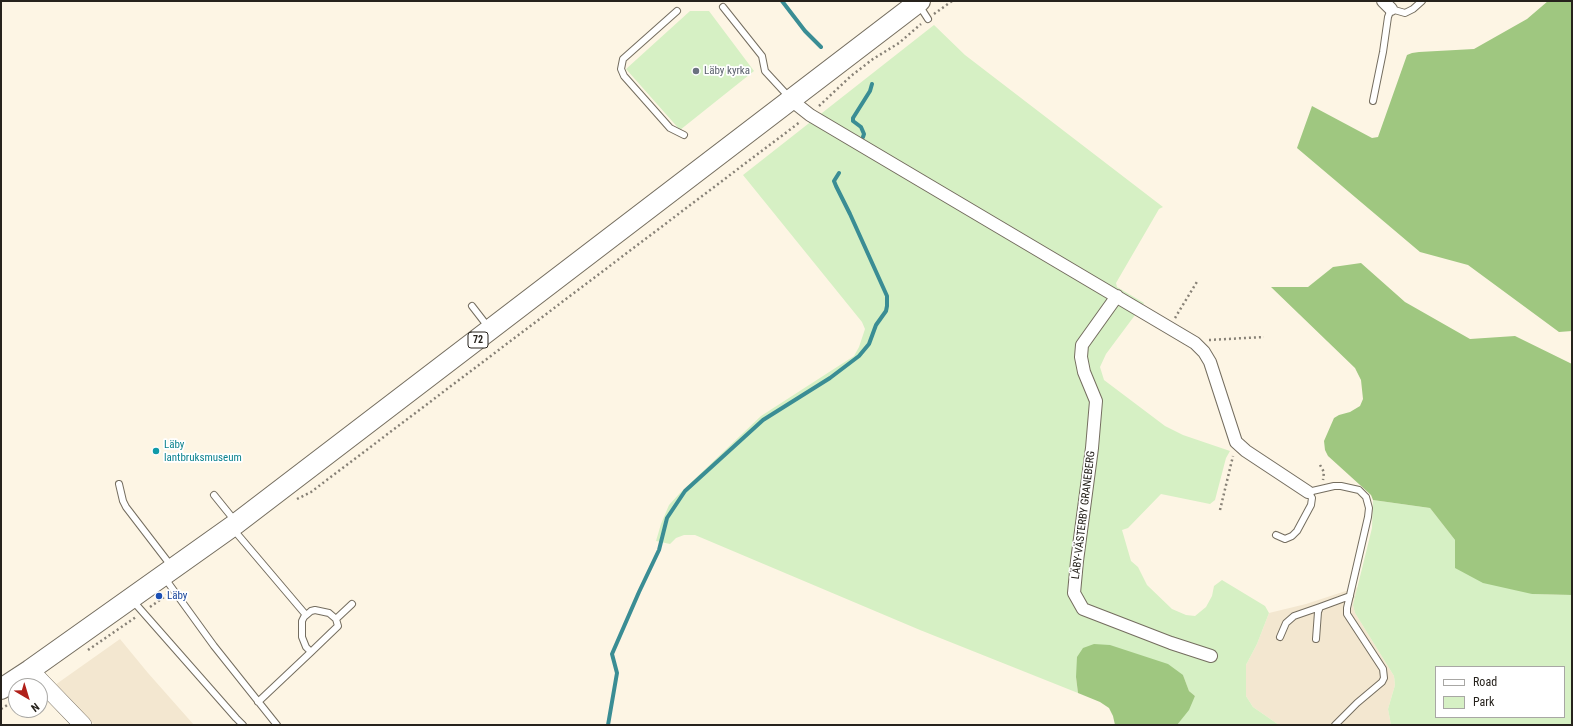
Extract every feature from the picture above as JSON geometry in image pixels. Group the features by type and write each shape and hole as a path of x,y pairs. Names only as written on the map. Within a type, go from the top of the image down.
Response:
{"main road":[{"name":"72","path":"1,689 137,606 234,526 491,331 791,100 922,8"}],"street":[{"path":"791,100 810,115 1192,341 1204,352 1210,362 1236,442 1246,451 1313,491"},
{"name":"LÄBY-VÄSTERBY GRANEBERG","path":"1118,296 1082,345 1081,357 1084,372 1096,401 1092,448 1074,593 1082,609 1171,643 1211,656"},
{"path":"30,670 83,725"}],"lane":[{"path":"1373,101 1383,52 1388,17 1387,5 1405,13 1413,9 1422,1"},
{"path":"723,7 762,56 765,71 791,100"},
{"path":"677,11 624,59 621,69 624,76 670,128 684,135"},
{"path":"472,306 491,331"},
{"path":"119,484 126,508 170,579 214,646 277,725"},
{"path":"1276,535 1285,539 1292,536 1297,531 1311,505 1313,491 1334,486 1346,486 1359,490 1364,494 1368,502 1368,517 1347,608 1349,619 1383,669 1384,678 1382,682 1357,703 1335,725"},
{"path":"214,495 234,526 306,615"},
{"path":"1280,637 1286,623 1294,616 1350,596"},
{"path":"336,619 352,604"},
{"path":"137,606 244,725"},
{"path":"1316,639 1318,612 1320,607"},
{"path":"258,702 311,652 338,626 336,619 329,613 311,611 302,621 301,631 304,643 311,652"}],"path":[{"path":"291,502 311,492 810,115 851,76 873,59 898,43 922,8 952,1"},
{"path":"1168,326 1198,280"},
{"path":"1192,341 1264,338"},
{"path":"1220,510 1236,442"},
{"path":"1313,491 1324,477 1324,472 1320,465"},
{"path":"86,652 137,606 170,579"}],"shaded area":[{"path":"1358,587 1353,605 1355,613 1394,676 1395,685 1388,709 1391,725 1279,725 1253,707 1246,696 1246,665 1257,644 1269,613 1306,604"},
{"path":"120,639 194,725 95,725 55,685"}],"green space":[{"path":"1548,1 1572,1 1572,331 1559,332 1468,265 1420,252 1297,148 1312,106 1372,138 1378,137 1407,55 1419,52 1474,49 1527,19"},
{"path":"690,11 709,11 754,71 680,130 626,69"},
{"path":"934,25 965,55 1163,207 1159,209 1116,283 1117,287 1144,303 1106,354 1100,367 1104,380 1165,426 1183,435 1230,451 1226,458 1215,500 1210,504 1161,494 1128,528 1122,530 1131,561 1138,567 1147,585 1172,609 1186,615 1195,616 1206,607 1212,596 1214,586 1222,580 1265,606 1269,613 1257,644 1246,665 1246,696 1253,707 1279,725 1177,725 1195,696 1189,691 1183,675 1076,677 1078,693 920,630 695,535 684,535 676,538 670,544 656,541 669,505 680,493 761,416 854,356 859,347 865,329 862,322 743,175"},
{"path":"1361,263 1405,302 1470,339 1515,336 1572,364 1572,595 1532,594 1483,583 1455,568 1455,540 1430,508 1373,500 1371,495 1328,456 1325,450 1324,441 1334,418 1350,412 1360,406 1363,399 1361,380 1355,368 1271,287 1308,287 1333,267"},
{"path":"1373,500 1430,508 1455,540 1532,594 1572,595 1572,725 1391,725 1388,709 1395,685 1394,676 1355,613 1353,605 1372,528"},
{"path":"1094,644 1110,645 1168,664 1183,675 1189,691 1195,696 1189,710 1177,725 1115,725 1109,708 1100,702 1078,693 1076,677 1077,657 1083,648"}],"waterway":[{"path":"782,1 805,31 821,47"},
{"path":"863,137 864,134 861,127 853,121 853,118 870,91 872,84"},
{"path":"608,725 617,673 612,654 659,550 667,518 685,491 763,420 830,378 859,356 869,344 876,325 886,311 887,296 834,181 839,173"}],"place":[{"name":"Läby kyrka","path":"696,71"},
{"name":"Läby lantbruksmuseum","path":"156,451"},
{"name":"Läby","path":"159,596"}]}
